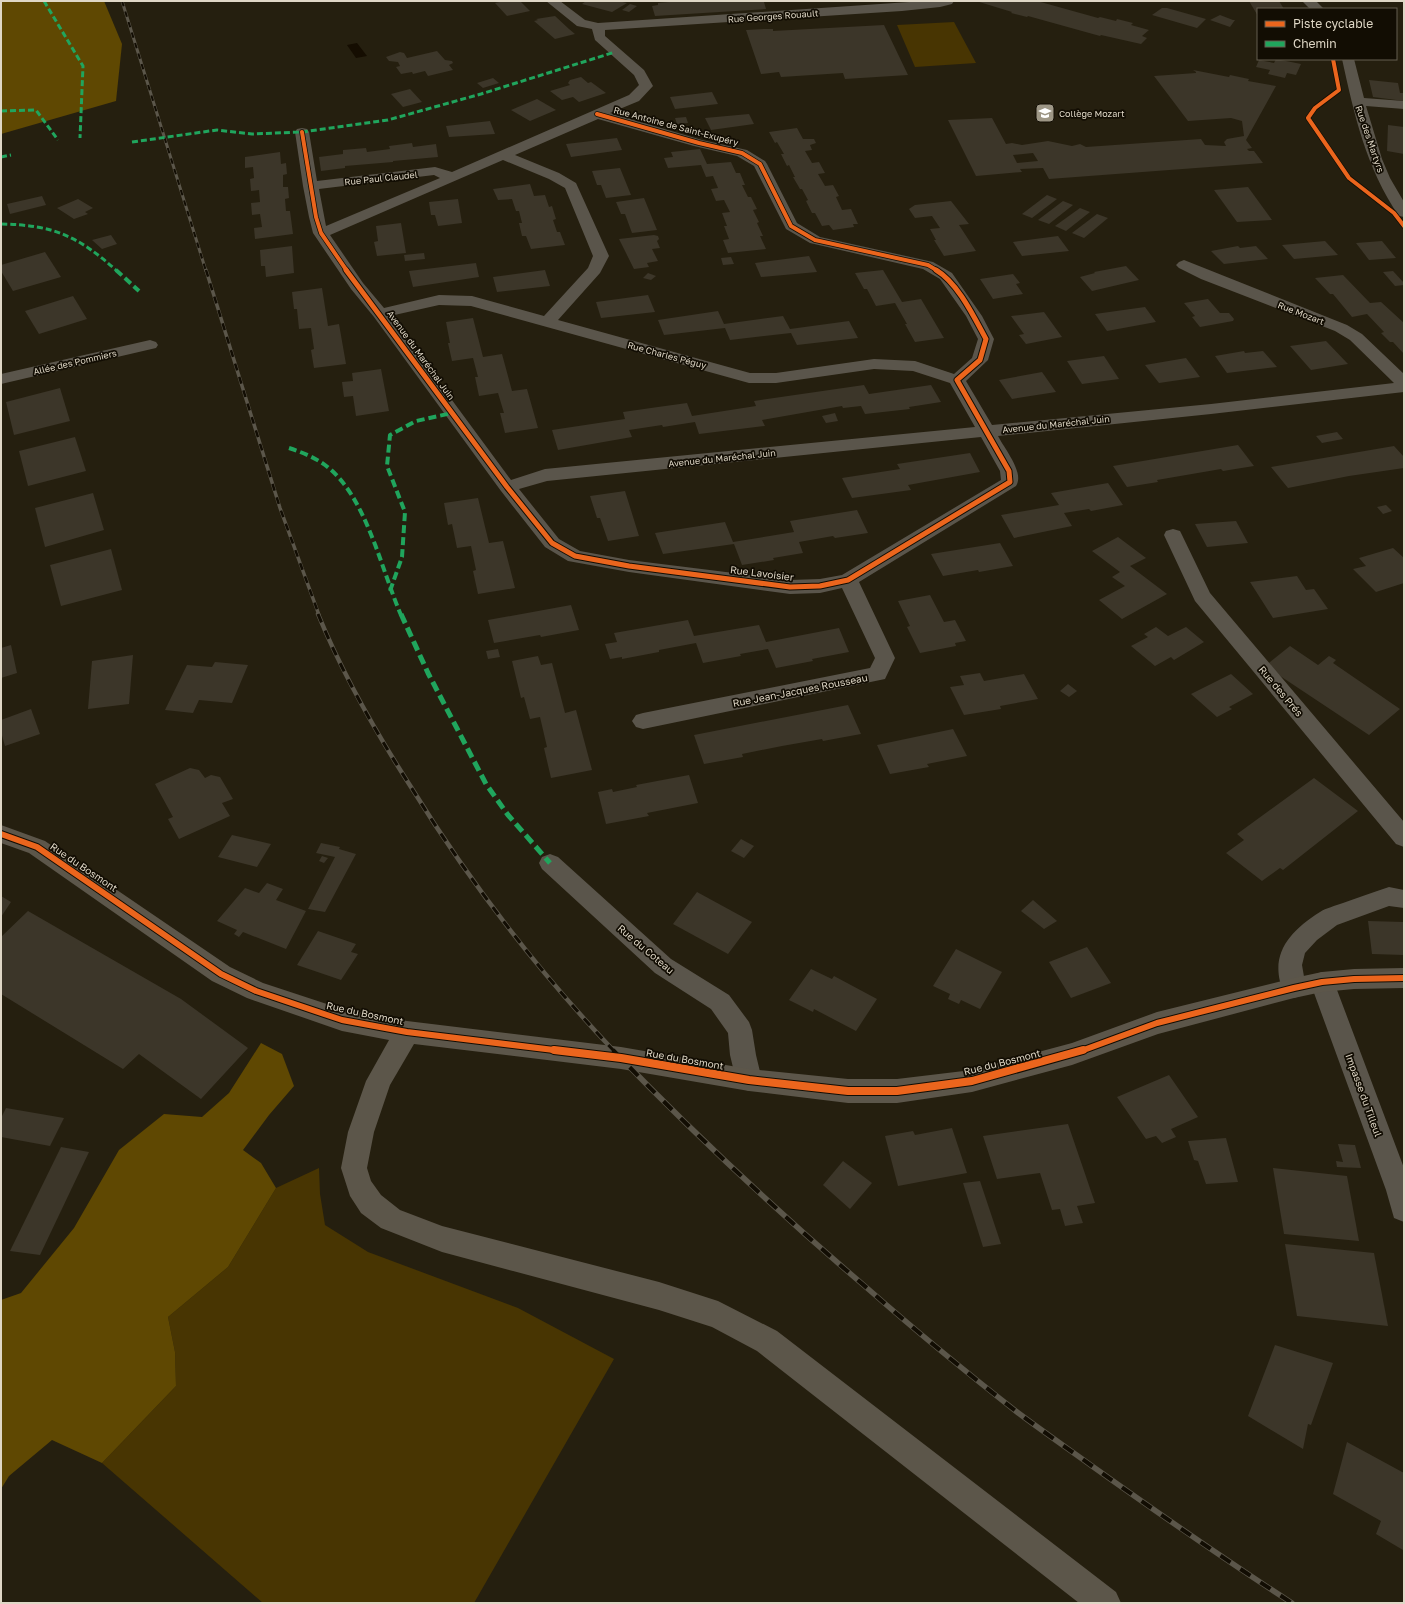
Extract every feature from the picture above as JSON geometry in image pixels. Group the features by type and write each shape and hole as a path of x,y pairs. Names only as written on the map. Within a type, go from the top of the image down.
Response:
{"street":[{"path":"321,233 341,226 634,98 646,86 639,73 599,37 598,27 581,24 552,1"},
{"name":"Rue Georges Rouault","path":"598,27 894,8 948,1"},
{"path":"1308,1 1317,8"},
{"name":"Rue des Martyrs","path":"1348,60 1357,101 1386,186 1404,213"},
{"path":"1357,101 1404,105"},
{"name":"Rue Antoine de Saint-Exupéry","path":"597,114 699,143 742,153 760,164 791,226 815,240 928,265 946,276 974,316 986,338 980,360 957,380"},
{"name":"Avenue du Maréchal Juin","path":"302,132 310,186 316,217 321,233 357,286 380,314 506,487 544,475 1211,409 1404,387"},
{"path":"502,155 554,176 571,186 601,256 595,270 547,323"},
{"name":"Rue Paul Claudel","path":"310,186 435,171 452,177"},
{"name":"Rue Mozart","path":"1184,265 1207,276 1341,328 1356,337 1404,383"},
{"name":"Rue Charles Péguy","path":"380,314 439,300 472,301 749,378 776,378 874,364 915,366 957,380"},
{"name":"Allée des Pommiers","path":"1,379 150,345"},
{"path":"957,380 986,431"},
{"name":"Rue Lavoisier","path":"506,487 552,543 575,556 629,566 790,587 820,586 848,580 1010,482 1010,471 986,431"},
{"name":"Rue des Prés","path":"1173,535 1202,596 1404,838"},
{"name":"Rue Jean-Jacques Rousseau","path":"643,721 878,674 885,658 848,580"},
{"name":"Rue du Bosmont","path":"1,834 37,847 221,974 256,991 342,1020 407,1032 621,1058 749,1080 848,1092 897,1091 972,1081 1072,1054 1157,1023 1294,988 1322,982 1354,979 1404,978"},
{"name":"Rue du Coteau","path":"550,863 662,966 720,1002 740,1030 743,1055 749,1080"},
{"path":"1294,988 1290,965 1294,948 1309,933 1329,918 1389,896 1404,899"},
{"name":"Impasse du Tilleul","path":"1322,982 1399,1190 1404,1209"},
{"path":"407,1032 379,1081 361,1132 354,1168 359,1187 371,1204 391,1219 442,1239 659,1296 718,1315 767,1341 1105,1603"}],"shaded area":[{"path":"1,1 104,1 122,44 116,101 1,134"},
{"path":"954,22 976,63 915,67 897,25"},
{"path":"357,43 367,56 356,58 347,45"},
{"path":"261,1043 282,1054 294,1086 269,1115 243,1150 261,1163 276,1188 228,1267 168,1317 175,1352 176,1386 102,1463 52,1440 9,1476 1,1489 1,1300 21,1293 74,1228 119,1150 164,1114 202,1117 229,1093"},
{"path":"319,1168 320,1194 325,1225 368,1252 518,1308 614,1359 474,1603 263,1603 102,1463 176,1386 175,1352 168,1317 228,1267 276,1188"}],"building":[{"path":"504,1 520,1 530,11 507,16 495,3"},
{"path":"586,1 618,1 627,3 612,12 582,4"},
{"path":"680,1 768,2 764,2 766,9 655,16 652,6 658,5 658,3"},
{"path":"976,1 1037,1 1098,18 1100,17 1116,21 1117,19 1133,23 1131,25 1149,30 1142,36 1147,38 1141,44 1100,36 1028,16 1011,13 1012,12"},
{"path":"1249,1 1279,1 1283,8 1257,8 1257,14"},
{"path":"630,4 637,6 629,12 622,10"},
{"path":"1162,8 1167,8 1206,19 1197,28 1152,15"},
{"path":"1220,15 1235,20 1230,27 1210,20"},
{"path":"555,16 575,34 555,39 534,21 538,20 536,19"},
{"path":"884,25 908,75 845,79 843,73 781,77 779,72 761,74 746,30 773,29 773,31"},
{"path":"437,51 445,60 452,61 453,63 449,65 453,70 428,76 425,71 413,74 412,72 401,74 396,67 400,66 398,62 389,61 386,57 400,52 404,53 407,58"},
{"path":"1259,60 1274,63 1276,60 1281,60 1301,64 1296,75 1287,73 1285,78 1268,74 1270,70 1256,67"},
{"path":"1193,70 1229,77 1230,75 1249,79 1248,81 1276,86 1246,140 1252,148 1247,149 1249,151 1254,151 1263,163 1049,179 1043,168 1020,169 1022,172 976,176 948,120 992,118 1006,144 1012,143 1022,145 1048,141 1072,146 1080,144 1086,147 1201,139 1205,145 1226,146 1224,142 1227,139 1244,136 1242,121 1231,118 1188,121 1154,76 1196,72","holes":["1033,153 1038,161 1017,163 1013,155"]},
{"path":"581,77 588,83 591,82 606,93 579,102 573,97 562,100 550,91 570,85 568,83 570,80"},
{"path":"493,78 499,83 483,88 477,83"},
{"path":"1369,80 1398,83 1400,93 1404,93 1404,101 1373,97"},
{"path":"410,89 422,102 403,107 391,94"},
{"path":"712,92 718,104 675,109 670,97"},
{"path":"537,99 556,110 530,121 511,110"},
{"path":"749,114 754,124 711,130 705,118"},
{"path":"686,117 688,123 677,124 675,118"},
{"path":"490,121 495,134 449,137 446,126"},
{"path":"1388,125 1404,127 1404,154 1387,151"},
{"path":"797,128 803,139 814,139 816,143 810,145 812,150 805,151 812,163 819,162 825,173 818,174 825,186 833,185 839,196 836,197 842,210 851,209 858,224 853,224 854,227 833,230 829,225 822,226 815,213 812,213 806,201 808,200 793,177 795,177 789,165 787,166 781,154 784,154 777,142 775,143 769,132"},
{"path":"617,138 622,150 571,157 566,144"},
{"path":"412,143 413,147 436,144 438,157 345,166 345,168 321,171 319,157 343,154 343,150 366,148 367,152 390,149 389,146"},
{"path":"700,149 707,164 731,162 736,173 740,173 745,185 742,185 748,197 751,197 757,209 753,210 759,222 757,223 763,236 760,236 766,249 728,253 723,240 729,239 724,226 727,226 722,213 730,212 724,200 716,201 711,189 718,188 713,176 706,177 701,165 668,168 664,158 673,157 671,152"},
{"path":"280,152 281,164 286,163 287,174 283,175 283,187 288,187 289,198 285,199 286,211 290,211 293,234 255,239 254,228 262,227 260,214 252,215 251,203 260,202 259,190 251,191 250,179 254,178 253,167 245,168 245,157"},
{"path":"620,168 631,195 606,198 601,185 597,185 592,171"},
{"path":"530,184 534,196 545,195 549,207 552,206 556,219 553,220 557,232 560,232 565,245 531,249 526,236 522,236 519,223 522,223 519,211 516,211 512,199 498,200 493,189"},
{"path":"1248,187 1272,220 1237,222 1214,190"},
{"path":"1047,195 1057,199 1032,218 1022,214"},
{"path":"42,196 46,205 10,214 7,204"},
{"path":"644,198 657,230 632,233 625,214 621,214 616,202"},
{"path":"78,199 93,208 85,212 88,214 74,219 57,208"},
{"path":"458,199 462,223 438,226 435,215 431,215 429,202"},
{"path":"951,201 969,224 959,225 976,251 944,256 934,240 936,240 930,229 940,228 932,216 915,218 909,209 915,205"},
{"path":"1063,201 1073,205 1049,224 1038,220"},
{"path":"1080,208 1090,212 1066,231 1055,226"},
{"path":"1097,214 1108,218 1084,238 1072,233"},
{"path":"401,223 406,253 377,256 374,242 378,241 376,226"},
{"path":"111,235 117,244 102,249 92,240"},
{"path":"654,235 658,236 659,239 657,241 660,248 652,249 658,261 647,263 649,267 634,269 619,239"},
{"path":"1058,236 1069,251 1022,256 1013,242"},
{"path":"1325,241 1338,255 1294,259 1282,245"},
{"path":"1382,241 1396,258 1369,260 1356,243"},
{"path":"292,246 294,273 266,277 265,266 261,266 260,250"},
{"path":"1238,246 1240,248 1256,246 1268,259 1224,264 1211,251"},
{"path":"45,252 61,277 13,291 1,271 1,265"},
{"path":"424,253 425,259 405,261 404,255"},
{"path":"809,256 817,272 761,277 755,263"},
{"path":"731,257 734,264 723,265 721,258"},
{"path":"476,263 479,277 413,287 409,271"},
{"path":"1126,266 1139,280 1092,291 1080,277 1095,273 1094,272"},
{"path":"545,270 550,286 497,292 493,277"},
{"path":"883,270 902,302 921,299 944,338 915,342 895,303 876,306 867,289 864,289 855,273"},
{"path":"1393,271 1404,283 1404,285 1395,286 1383,272"},
{"path":"648,273 656,276 651,280 643,278"},
{"path":"1013,274 1020,283 1016,284 1023,294 993,299 980,279"},
{"path":"1343,275 1370,303 1381,302 1404,323 1404,354 1393,342 1390,342 1381,333 1384,332 1367,314 1352,317 1333,294 1330,294 1315,278"},
{"path":"322,288 328,326 339,324 346,364 314,368 311,350 314,349 311,328 299,329 297,309 294,309 292,292"},
{"path":"648,295 655,312 601,318 596,302"},
{"path":"73,296 87,319 39,334 25,311"},
{"path":"1208,299 1220,313 1229,313 1234,319 1233,321 1200,327 1192,317 1195,316 1184,303"},
{"path":"1145,307 1156,322 1107,331 1095,314"},
{"path":"718,311 724,324 783,316 790,329 849,321 858,338 797,345 791,333 730,340 725,328 664,335 658,320"},
{"path":"1044,312 1062,337 1026,344 1019,335 1024,334 1011,316"},
{"path":"473,318 483,357 502,354 512,391 527,389 538,428 505,433 500,413 504,413 498,393 479,396 475,377 478,377 473,358 452,361 448,343 450,343 446,322"},
{"path":"1326,341 1348,364 1311,370 1290,346"},
{"path":"1244,351 1245,353 1263,351 1277,367 1227,373 1215,356"},
{"path":"1104,356 1119,379 1082,384 1067,361"},
{"path":"1186,358 1200,377 1159,383 1145,365"},
{"path":"381,369 389,411 356,416 353,396 344,397 342,382 353,381 352,373"},
{"path":"1042,372 1056,392 1012,399 999,380"},
{"path":"864,385 869,394 931,385 941,402 909,407 910,409 865,414 861,406 843,408 842,406 762,420 765,426 699,434 695,422 663,427 662,425 629,430 632,437 558,450 552,430 625,419 623,412 687,403 692,416 756,406 754,401"},
{"path":"60,388 70,421 14,435 6,402"},
{"path":"835,413 838,421 826,423 822,416"},
{"path":"1337,432 1343,439 1322,443 1316,436"},
{"path":"75,437 86,471 28,486 19,451"},
{"path":"1238,445 1254,466 1223,471 1221,469 1157,480 1158,482 1127,487 1113,466"},
{"path":"1394,446 1404,457 1404,468 1349,476 1288,488 1271,467"},
{"path":"970,453 980,472 908,485 911,490 852,498 842,478 900,469 897,464"},
{"path":"1108,483 1123,505 1091,511 1089,509 1064,513 1072,526 1014,538 1001,515 1059,505 1051,493"},
{"path":"625,491 639,536 608,541 600,518 597,518 590,496"},
{"path":"93,493 104,530 45,547 35,508"},
{"path":"478,498 489,543 503,541 515,588 478,594 473,571 476,570 471,546 457,548 452,524 448,525 444,503"},
{"path":"1386,505 1392,511 1383,514 1377,507"},
{"path":"857,510 868,533 835,538 833,536 799,542 803,553 773,558 774,560 742,565 734,544 663,554 655,533 725,522 733,542 794,532 790,521"},
{"path":"1236,521 1248,543 1207,547 1195,524"},
{"path":"1118,537 1146,558 1130,566 1167,594 1122,619 1099,600 1125,586 1112,577 1120,572 1092,551"},
{"path":"1000,543 1013,566 943,576 931,554"},
{"path":"1393,548 1404,558 1404,583 1376,592 1353,569 1366,566 1359,558"},
{"path":"111,549 122,590 61,606 50,565"},
{"path":"1297,576 1306,590 1314,589 1328,609 1273,618 1250,582"},
{"path":"930,595 944,622 955,620 966,641 955,643 956,646 920,653 907,627 910,626 898,601"},
{"path":"571,605 579,630 494,643 488,620"},
{"path":"688,620 694,636 759,625 766,642 839,628 849,652 776,668 768,649 703,663 696,643 622,659 622,657 610,659 605,644 617,642 614,633"},
{"path":"1156,627 1168,636 1186,627 1204,642 1174,660 1171,657 1155,666 1131,646 1148,637 1144,634"},
{"path":"11,645 17,673 1,678 1,648"},
{"path":"1290,646 1318,665 1329,656 1336,660 1333,663 1400,709 1369,735 1265,666"},
{"path":"498,649 500,657 488,659 486,651"},
{"path":"133,655 129,704 88,709 92,661"},
{"path":"538,656 541,665 552,663 565,713 576,710 592,770 551,778 544,748 547,747 540,717 530,719 524,697 521,698 512,661"},
{"path":"215,662 248,665 232,703 199,700 193,713 165,710 187,665 212,667"},
{"path":"980,673 984,681 1024,674 1038,699 1000,706 1001,709 964,715 950,687 964,685 960,676"},
{"path":"1231,674 1253,694 1229,707 1232,709 1217,717 1191,694"},
{"path":"1068,684 1077,691 1069,697 1060,691"},
{"path":"848,705 861,734 823,741 822,739 782,746 742,754 743,757 704,764 694,735"},
{"path":"31,709 40,734 5,746 1,732 1,720"},
{"path":"953,729 967,756 927,764 929,767 890,774 877,745"},
{"path":"190,768 199,770 205,778 211,775 220,777 233,799 222,803 230,816 179,839 168,819 173,817 155,784"},
{"path":"689,775 698,803 647,813 649,816 606,824 598,792 612,789 613,792 637,787 636,785"},
{"path":"1314,778 1358,811 1283,870 1280,868 1262,881 1226,853 1244,840 1237,834"},
{"path":"232,835 271,844 257,867 218,857"},
{"path":"741,839 754,846 744,858 731,851"},
{"path":"321,843 340,847 339,849 356,854 325,912 308,909 335,857 316,853"},
{"path":"322,856 328,858 324,863 319,861"},
{"path":"267,883 283,889 276,900 306,911 286,949 243,932 239,937 234,934 237,930 217,921 245,888 259,893"},
{"path":"697,892 752,922 728,954 673,924"},
{"path":"1,896 11,902 1,917"},
{"path":"1033,900 1057,921 1044,929 1021,911"},
{"path":"28,911 181,999 248,1048 201,1099 139,1054 123,1069 1,994 1,937"},
{"path":"1368,921 1404,922 1404,955 1372,954"},
{"path":"318,931 356,944 351,952 358,954 341,980 297,965"},
{"path":"1087,947 1111,983 1071,998 1049,962"},
{"path":"956,949 1002,972 980,1009 961,1000 959,1004 948,999 950,994 933,986"},
{"path":"811,969 832,979 834,976 877,999 856,1031 814,1009 813,1012 789,1000"},
{"path":"1169,1075 1198,1117 1171,1129 1176,1137 1162,1143 1156,1136 1146,1139 1117,1097"},
{"path":"6,1108 64,1118 50,1146 1,1137 1,1118"},
{"path":"1068,1124 1095,1203 1077,1206 1083,1223 1065,1226 1060,1209 1052,1210 1040,1173 997,1179 983,1136"},
{"path":"952,1128 967,1173 898,1186 885,1136 913,1131 915,1135"},
{"path":"1226,1138 1238,1182 1206,1184 1198,1161 1194,1160 1188,1141"},
{"path":"1338,1144 1355,1145 1361,1168 1337,1167 1336,1161 1343,1162"},
{"path":"61,1147 89,1152 40,1255 10,1251"},
{"path":"843,1161 872,1183 850,1209 823,1185"},
{"path":"1273,1168 1347,1176 1359,1241 1284,1234"},
{"path":"980,1181 1001,1244 983,1247 963,1183"},
{"path":"1285,1244 1374,1253 1388,1326 1297,1316"},
{"path":"1275,1345 1333,1363 1311,1425 1308,1424 1303,1449 1248,1416"},
{"path":"1347,1442 1404,1473 1403,1550 1376,1534 1381,1521 1333,1494"}],"railway":[{"path":"122,1 206,271"},
{"path":"206,270 280,508 319,615"},
{"path":"318,614 338,659 372,724 456,857 506,924 558,989 614,1051"},
{"path":"613,1050 674,1112 769,1202 834,1260 960,1367 1017,1412 1092,1466 1191,1536 1292,1603"}],"marked path":[{"path":"44,1 83,66 80,138"},
{"path":"132,142 217,130 252,134 302,132 388,120 481,94 615,52"},
{"path":"1,111 36,110 58,140"},
{"path":"1,157 11,155"},
{"path":"1,224 38,226 66,234 100,256 139,291"},
{"path":"390,591 402,557 405,512 387,466 390,435 416,421 452,413"},
{"path":"289,448 308,455 326,465 343,483 355,501 370,531 394,599 440,695 486,784 524,835 550,863"}],"cycle path":[{"path":"1333,60 1339,90 1315,108 1308,118 1349,178 1394,213 1404,226"},
{"path":"302,132 316,217 321,233 357,286 380,314 507,487 552,543 575,556 629,566 790,587 820,586 848,580 1010,482 1009,471 957,380 980,360 986,339 974,316 946,276 928,265 815,240 791,226 760,164 742,153 699,143 597,114"},
{"path":"1,834 37,847 221,974 256,991 342,1020 407,1032 621,1058 749,1080 848,1091 897,1091 972,1081 1072,1054 1157,1023 1294,988 1322,982 1354,979 1404,978"}],"place":[{"name":"Collège Mozart","path":"1045,113"}]}
